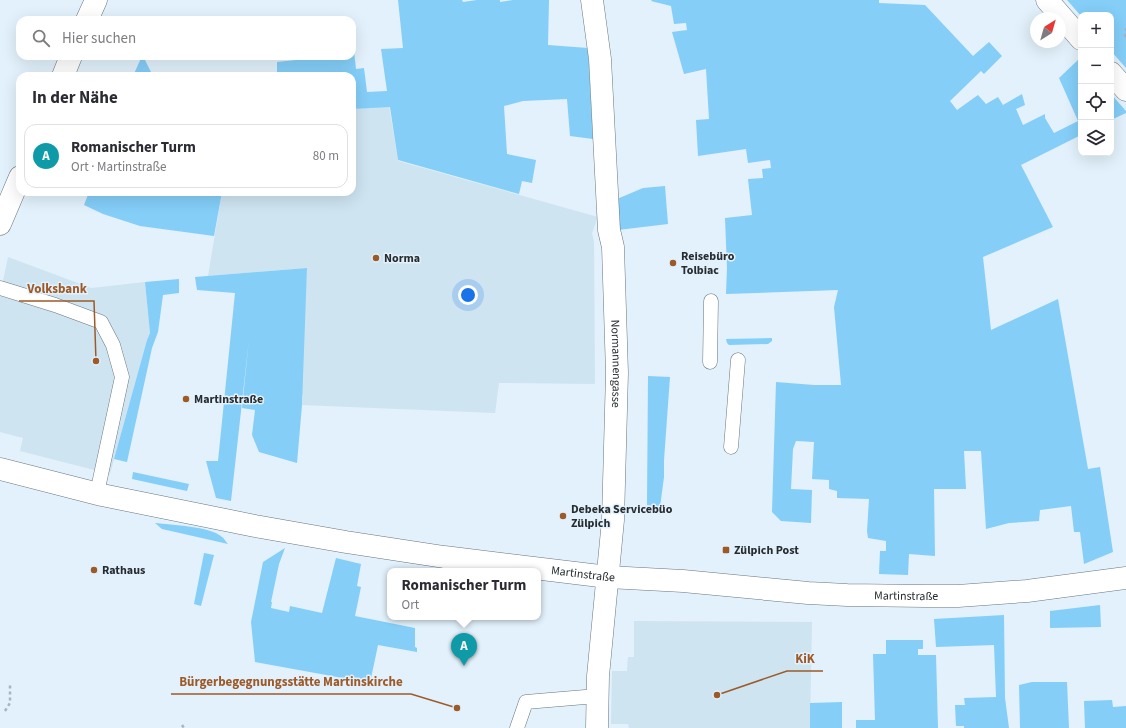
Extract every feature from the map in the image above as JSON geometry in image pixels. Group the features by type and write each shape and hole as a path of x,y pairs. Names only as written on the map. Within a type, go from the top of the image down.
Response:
{"street":[{"path":"89,16 96,0"},
{"name":"Normannengasse","path":"592,0 600,59 609,230 613,247 617,359 613,520 597,696 597,728"},
{"path":"1047,0 1078,36"},
{"path":"65,72 69,60"},
{"path":"1114,76 1126,90"},
{"path":"0,224 16,186"},
{"name":"Martinstraße","path":"0,470 97,493 255,526 444,557 534,568"},
{"name":"Martinstraße","path":"541,569 608,577 683,581 808,593 847,595 958,596 1028,591 1126,578"}],"lane":[{"path":"0,288 101,322 110,340 122,377 97,493"},
{"path":"710,362 711,301"},
{"path":"731,448 738,360"},
{"path":"517,728 526,702 597,696"}],"path":[{"path":"1126,28 1126,37"},
{"path":"5,711 10,703 10,686"}],"shaded area":[{"path":"398,0 462,0 463,2 477,0 500,0 500,2 513,0 549,0 548,45 588,48 593,139 570,136 567,99 523,101 504,106 507,154 536,160 532,183 522,181 519,194 398,160 390,107 356,109 356,72 277,72 277,62 296,60 355,60 356,69 364,68 367,92 387,91 381,49 403,48"},
{"path":"879,0 879,3 925,5 973,56 989,42 1002,56 984,74 981,71 950,101 957,110 978,95 986,104 998,97 1003,105 1022,94 1025,105 1016,109 1023,125 1045,114 1045,118 1054,133 1078,121 1078,136 1021,165 1053,227 983,257 991,330 1058,299 1088,469 1100,467 1113,552 1084,564 1080,532 1074,532 1071,506 1040,510 1039,521 1009,523 986,529 981,451 964,451 966,489 934,489 935,556 909,554 908,575 879,574 880,551 886,551 886,541 868,538 869,499 837,498 837,491 829,489 829,480 812,479 814,442 796,441 793,449 791,489 812,490 811,523 781,521 772,512 776,382 814,385 841,385 834,307 838,290 726,294 727,268 725,218 752,215 748,179 763,178 762,169 771,168 770,160 748,163 746,149 698,156 696,120 709,119 706,69 684,74 672,32 687,30 686,23 674,24 671,6 651,1"},
{"path":"1067,0 1126,0 1126,68 1114,54 1114,12 1078,13"},
{"path":"140,60 145,60 151,72 135,72"},
{"path":"1078,60 1078,121 1059,78"},
{"path":"1114,97 1126,111 1126,113 1114,119"},
{"path":"389,105 398,161 598,217 592,233 594,242 594,384 499,383 495,413 302,405 303,395 300,394 307,268 208,276 221,196 356,196 356,108"},
{"path":"665,186 668,224 618,230 617,199 643,188"},
{"path":"87,196 221,196 214,236 140,226 103,214 84,205"},
{"path":"8,257 91,288 145,282 150,333 110,474 20,451 23,438 0,432 0,295"},
{"path":"307,268 302,405 297,463 259,452 252,435 255,410 242,408 249,339 231,501 216,498 206,461 218,461 235,293 197,290 195,277"},
{"path":"179,279 179,293 163,295 158,332 152,348 127,462 114,459 150,333 145,282"},
{"path":"772,338 772,341 768,344 729,345 726,339"},
{"path":"648,376 670,377 664,477 660,507 647,505"},
{"path":"133,472 189,484 187,491 132,479"},
{"path":"155,523 209,530 223,538 228,544 162,529"},
{"path":"285,548 279,564 271,608 289,612 290,606 322,613 336,558 361,564 357,586 361,587 355,616 415,628 415,647 417,648 417,652 378,645 370,683 255,662 251,622 263,562"},
{"path":"204,553 214,555 201,606 194,604"},
{"path":"1100,605 1101,627 1050,628 1050,611"},
{"path":"1004,615 1005,698 1009,728 964,728 964,726 956,726 955,705 965,705 964,698 996,697 994,645 936,647 934,619"},
{"path":"634,621 812,622 810,728 629,728 628,724 611,724 612,671 627,671 628,657 634,657"},
{"path":"886,640 923,640 923,649 918,649 918,655 936,655 938,728 856,728 856,720 875,720 873,654 886,654"},
{"path":"1032,682 1067,682 1069,728 1020,728 1019,685"},
{"path":"1112,700 1113,707 1126,706 1126,728 1085,728 1084,701"},
{"path":"842,702 842,728 810,728 810,703"}],"place":[{"name":"Norma","path":"376,258"},
{"name":"Reisebüro Tolbiac","path":"673,263"},
{"name":"Volksbank","path":"96,361"},
{"name":"Martinstraße","path":"186,399"},
{"name":"Debeka Servicebüo Zülpich","path":"563,516"},
{"name":"Zülpich Post","path":"726,550"},
{"name":"Rathaus","path":"94,570"},
{"name":"Romanischer Turm","path":"464,666"},
{"name":"KiK","path":"717,695"},
{"name":"Bürgerbegegnungsstätte Martinskirche","path":"457,708"}]}
